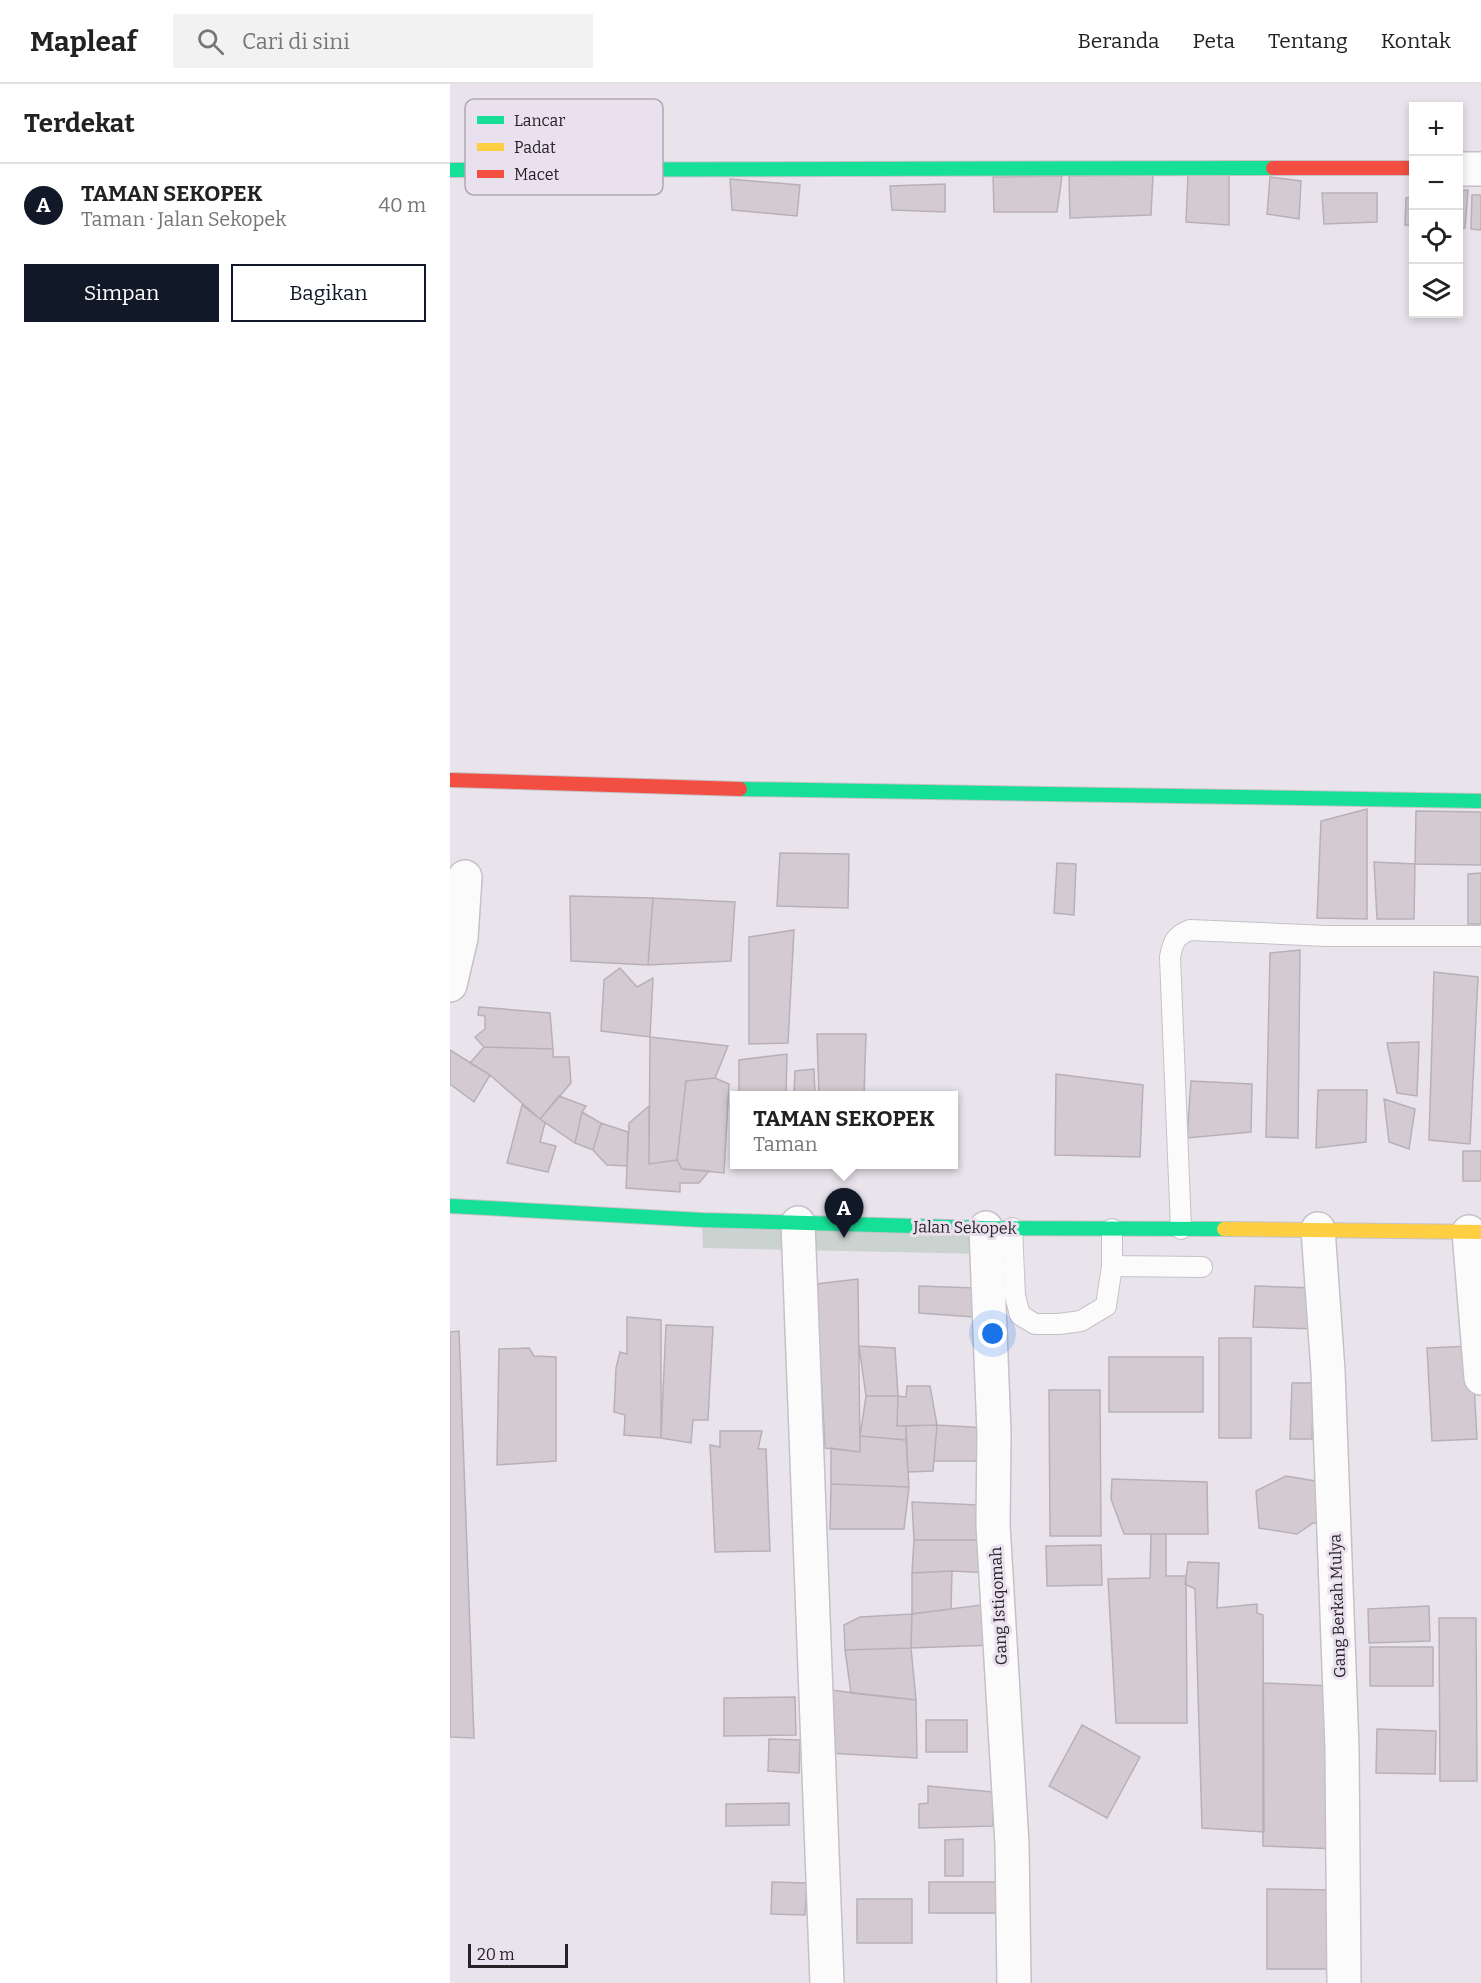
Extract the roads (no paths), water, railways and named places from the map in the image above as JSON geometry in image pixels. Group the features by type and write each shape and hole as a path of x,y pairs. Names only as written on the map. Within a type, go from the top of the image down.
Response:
{"street":[{"path":"663,170 1409,168"},
{"path":"1463,169 1481,169"},
{"path":"450,170 465,170"},
{"path":"450,780 728,789 1481,801"},
{"path":"450,985 461,938 465,877"},
{"name":"Jalan Sekopek","path":"450,1206 702,1220 999,1228 1181,1229 1319,1243 1475,1232"},
{"path":"798,1223 827,1983"},
{"name":"Gang Istiqomah","path":"999,1228 993,1525 1012,1844 1014,1983"},
{"path":"1475,1232 1481,1378"},
{"name":"Gang Berkah Mulya","path":"1319,1243 1328,1371 1342,1748 1344,1983"}],"lane":[{"path":"1181,1229 1170,957 1173,944 1180,934 1190,930 1327,936 1481,936"},
{"path":"999,1228 1020,1315 1035,1324 1081,1321 1106,1306 1112,1266 1112,1229"},
{"path":"1112,1266 1202,1267"}],"place":[{"name":"TAMAN SEKOPEK","path":"844,1238"}]}
